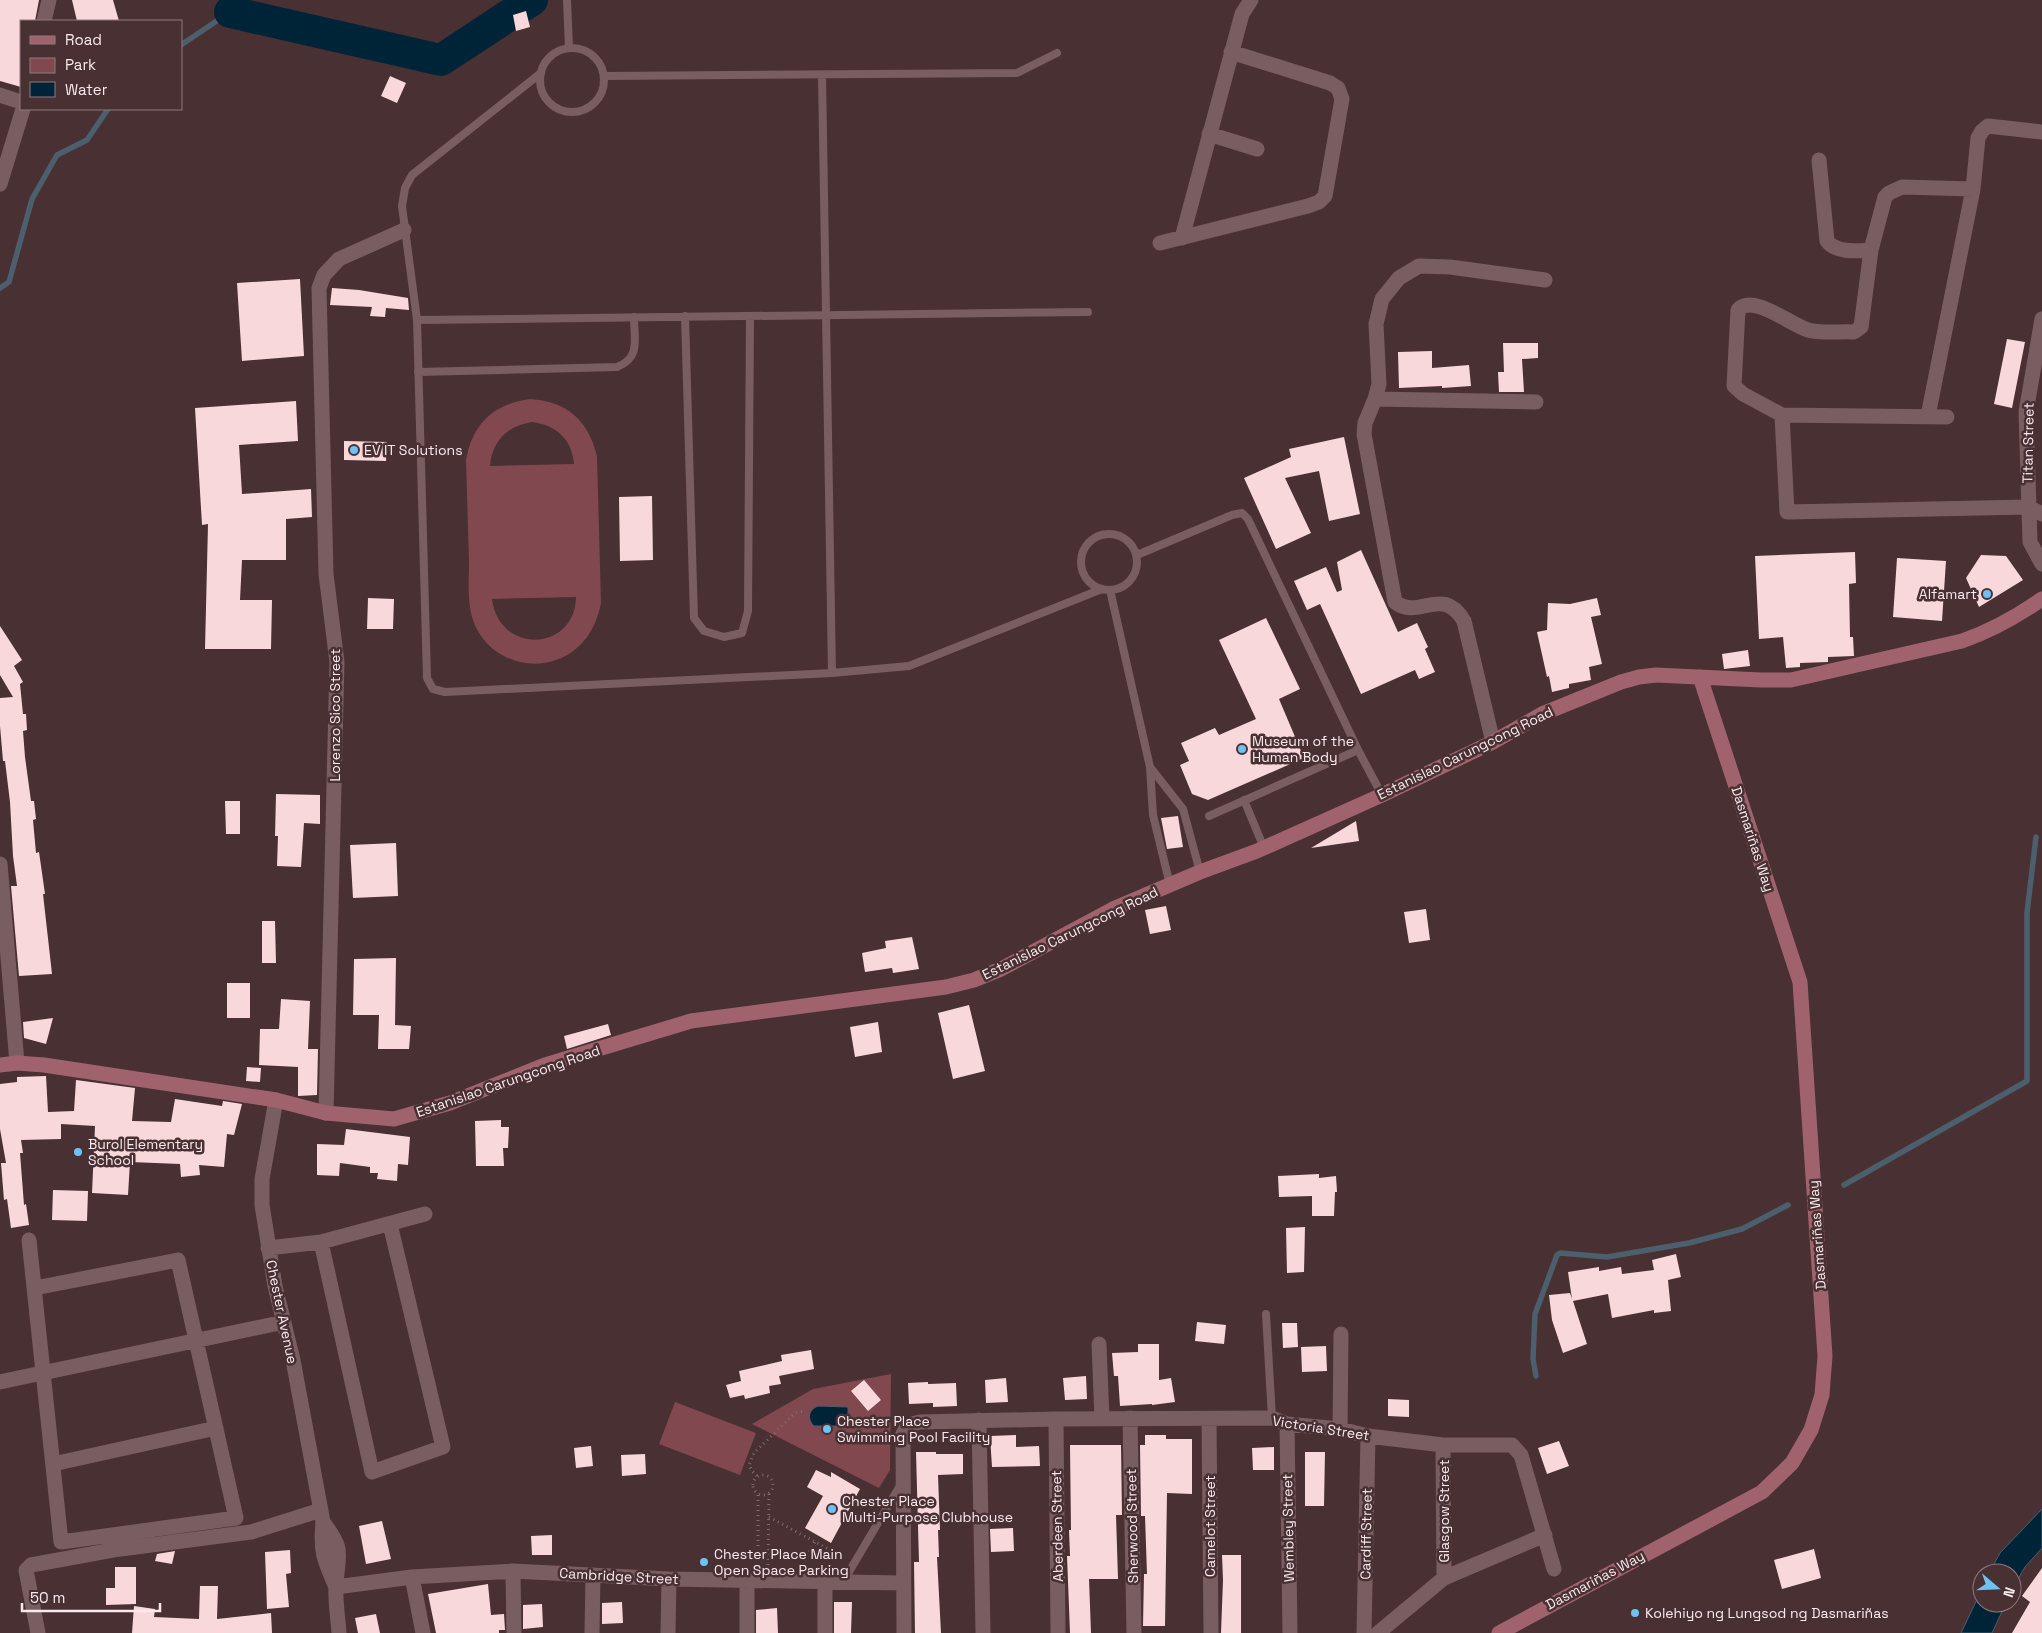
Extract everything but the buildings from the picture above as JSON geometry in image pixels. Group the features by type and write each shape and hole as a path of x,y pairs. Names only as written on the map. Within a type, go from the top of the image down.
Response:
{"street":[{"path":"44,20 49,0"},
{"path":"1182,238 1242,14 1251,0"},
{"path":"1160,244 1308,206 1319,202 1325,196 1342,100 1340,91 1330,83 1231,52"},
{"path":"0,95 20,102"},
{"path":"0,184 23,110"},
{"path":"1928,416 1973,189 1978,138 1988,126 2042,132"},
{"path":"1209,134 1257,149"},
{"path":"1818,160 1827,241 1837,249 1871,250"},
{"path":"1947,417 1782,415 1743,394 1734,386 1738,310 1742,305 1747,304 1761,307 1808,330 1854,332 1858,330 1861,327 1871,250 1885,197 1897,188 1920,186 1973,189"},
{"name":"Lorenzo Sico Street","path":"326,1113 338,662 326,574 319,288 324,275 339,259 404,230"},
{"path":"1493,742 1464,621 1458,610 1442,602 1408,608 1394,602 1364,434 1365,423 1379,384 1376,324 1382,299 1399,278 1419,266 1450,267 1545,280"},
{"name":"Titan Street","path":"2042,319 2028,507 2030,542 2042,564"},
{"path":"1375,399 1536,402"},
{"path":"1782,415 1787,512 2028,507 2042,514"},
{"name":"Estanislao Carungcong Road","path":"0,1065 17,1063 44,1065 276,1100 326,1113 394,1119 450,1104 545,1066 691,1021 946,987 974,980 1022,959 1113,909 1200,872 1264,848 1493,742 1542,714 1621,682 1656,675 1791,680 1962,641 2012,620 2042,599"},
{"name":"Dasmariñas Way","path":"1499,1633 1762,1492 1792,1463 1811,1430 1822,1395 1825,1356 1800,982 1700,678"},
{"path":"0,864 5,997 17,1063"},
{"name":"Chester Avenue","path":"276,1100 262,1179 262,1205 268,1248 293,1360 322,1516 336,1539 339,1551 336,1587 338,1633"},
{"path":"268,1248 320,1242 425,1214"},
{"path":"320,1242 372,1472 443,1447 390,1224"},
{"path":"29,1240 62,1542 236,1518 178,1260 35,1288"},
{"path":"0,1382 284,1322"},
{"path":"1340,1429 1341,1334"},
{"path":"1099,1344 1102,1419"},
{"name":"Victoria Street","path":"903,1480 903,1434 908,1425 920,1422 1130,1418 1272,1418 1287,1424 1340,1429 1368,1436 1443,1445 1512,1445 1521,1455 1554,1568"},
{"name":"Sherwood Street","path":"1130,1418 1134,1633"},
{"name":"Aberdeen Street","path":"1056,1419 1058,1633"},
{"name":"Camelot Street","path":"1209,1419 1211,1633"},
{"path":"979,1420 983,1633"},
{"name":"Wembley Street","path":"1287,1424 1290,1633"},
{"path":"53,1464 216,1428"},
{"name":"Cardiff Street","path":"1364,1633 1368,1436"},
{"name":"Glasgow Street","path":"1443,1445 1444,1578"},
{"path":"903,1480 904,1633"},
{"path":"38,1633 26,1570 31,1565 114,1550 251,1532 322,1516"},
{"path":"1378,1633 1444,1578 1545,1536"},
{"path":"513,1570 514,1633"},
{"name":"Cambridge Street","path":"336,1587 412,1577 513,1570 669,1579 753,1575 825,1582 903,1583"},
{"path":"592,1633 593,1575"},
{"path":"747,1633 753,1575"},
{"path":"412,1577 423,1633"},
{"path":"668,1633 669,1579"},
{"path":"825,1582 825,1633"}],"lane":[{"path":"567,2 569,48"},
{"path":"569,48 584,51 596,58 604,76 604,86 594,104 576,112 565,112 556,108 542,93 540,83 541,73 551,56 569,48"},
{"path":"604,76 1017,74 1057,53"},
{"path":"541,73 412,175 405,188 402,206 416,320 427,678 433,689 445,692 832,673 909,666 1106,590 1126,585 1133,578 1137,570 1137,555 1131,543 1116,534 1098,535 1090,540 1084,547 1081,565 1087,580 1106,590 1150,767 1153,815 1170,885"},
{"path":"822,75 832,673"},
{"path":"416,320 1088,312"},
{"path":"685,316 694,618 704,632 724,637 742,633 748,611 750,316"},
{"path":"418,372 616,367 625,364 632,358 635,350 634,317"},
{"path":"1137,555 1232,515 1242,513 1248,519 1358,750 1382,795"},
{"path":"1209,816 1358,750"},
{"path":"1150,767 1183,809 1200,872"},
{"path":"1244,800 1264,848"},
{"path":"1266,1314 1272,1418"},
{"path":"843,1582 903,1480"}],"path":[{"path":"757,1476 749,1465 754,1453 795,1413 804,1411"},
{"path":"753,1575 758,1494 753,1487 754,1479 757,1476 766,1475 772,1481 772,1490 769,1493 768,1571"},
{"path":"758,1494 769,1493"},
{"path":"769,1517 843,1557"},
{"path":"798,1572 815,1542"}],"green space":[{"path":"530,399 555,404 566,409 582,423 588,432 597,456 601,603 599,613 586,638 573,651 556,660 531,664 518,662 506,657 495,651 486,642 478,632 473,620 469,599 466,460 469,447 487,417 505,405","holes":["532,422 548,426 561,435 570,447 574,464 490,466 494,449 502,436 515,427","576,597 572,615 563,628 551,637 536,640 521,637 508,630 498,617 492,599"]},
{"name":"Chester Place Swimming Pool Facility","path":"891,1374 890,1470 879,1488 752,1424 813,1389"},
{"path":"675,1402 756,1433 740,1475 659,1444"}],"water":[{"path":"818,1406 848,1407 848,1426 814,1426 810,1420 810,1412"},
{"path":"2042,1509 2042,1548 2022,1572 2022,1563 1994,1563 2000,1553"},
{"path":"1972,1610 1972,1613 2001,1613 1992,1633 1961,1633"}],"waterway":[{"path":"182,44 230,12 223,0"},
{"path":"230,12 441,60 532,0"},
{"path":"0,288 9,282 32,199 57,155 87,140 107,110"},
{"path":"1844,1185 2027,1081 2027,913 2036,837"},
{"path":"1536,1376 1533,1359 1535,1314 1557,1255 1560,1253 1607,1257 1689,1243 1742,1229 1788,1205"}],"place":[{"name":"EV IT Solutions","path":"354,450"},
{"name":"Alfamart","path":"1987,594"},
{"name":"Museum of the Human Body","path":"1242,749"},
{"name":"Burol Elementary School","path":"78,1152"},
{"name":"Chester Place Swimming Pool Facility","path":"827,1429"},
{"name":"Chester Place Multi-Purpose Clubhouse","path":"832,1509"},
{"name":"Chester Place Main Open Space Parking","path":"704,1562"},
{"name":"Kolehiyo ng Lungsod ng Dasmariñas","path":"1635,1613"}]}
